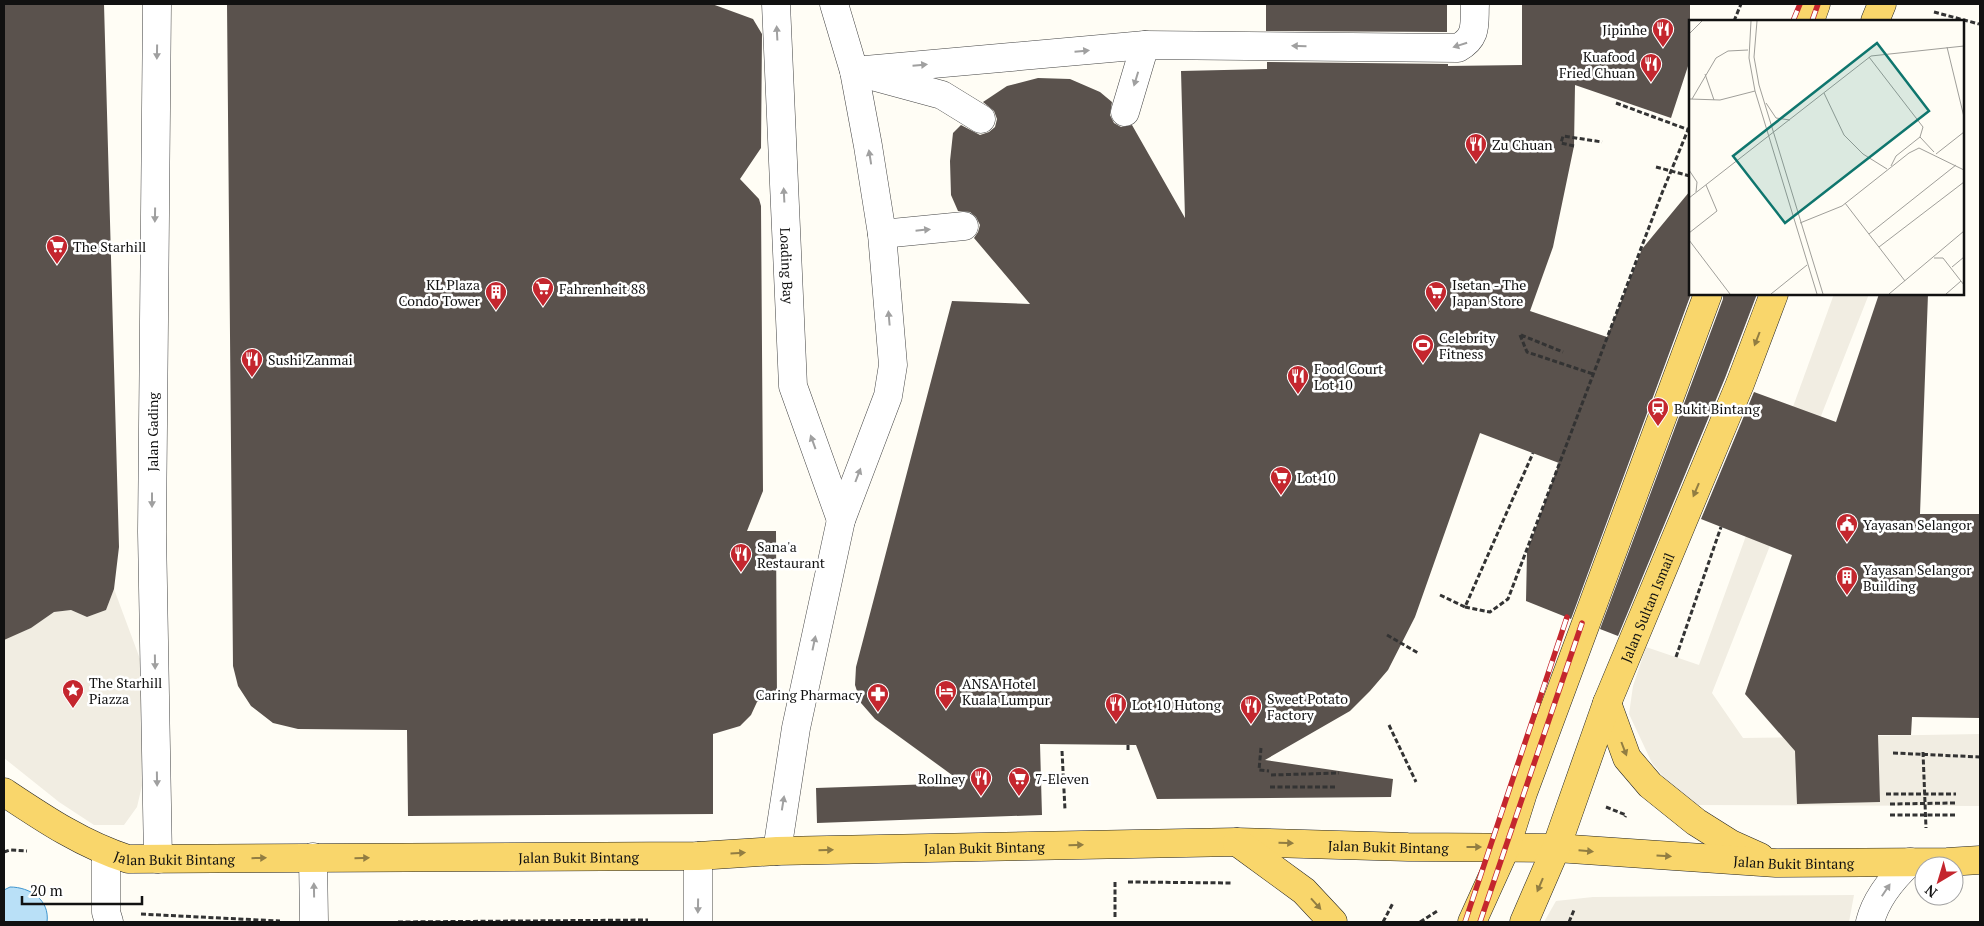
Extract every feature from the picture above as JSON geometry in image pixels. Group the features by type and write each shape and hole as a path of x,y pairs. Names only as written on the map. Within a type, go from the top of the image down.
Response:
{"main road":[{"path":"1810,20 1816,4"},
{"path":"1876,20 1882,4"},
{"path":"1472,922 1506,847 1526,783 1708,295"},
{"name":"Jalan Sultan Ismail","path":"1524,922 1556,848 1607,703 1740,384 1774,295"},
{"path":"1607,703 1627,758 1650,785 1696,822 1730,844 1776,863"},
{"name":"Jalan Bukit Bintang","path":"4,792 44,818 106,852 128,859 698,856 777,851 1237,842 1408,847 1556,848 1776,863 1914,862"},
{"path":"1237,842 1304,891 1332,922"},
{"name":"Jalan Bukit Bintang","path":"1964,861 1980,860"}],"street":[{"name":"Jalan Gading","path":"157,4 152,532 158,859"},
{"name":"Loading Bay","path":"776,4 793,386 841,520"},
{"path":"777,851 792,750 841,520 888,396 893,365 882,234 854,71 834,4"},
{"path":"854,71 1145,45 1458,48 1469,42 1474,33 1475,4"},
{"path":"1125,112 1145,45"},
{"path":"854,71 942,95 982,119"},
{"path":"882,234 964,226"},
{"path":"106,852 108,917"},
{"path":"698,856 698,922"},
{"path":"314,922 322,858"},
{"path":"322,858 333,922"},
{"path":"1870,922 1883,893 1894,878 1914,865"}],"path":[{"path":"1734,20 1741,4"},
{"path":"1934,12 1979,24"},
{"path":"1440,595 1465,607 1490,612 1508,599 1662,193 1689,127 1616,103"},
{"path":"1574,146 1560,144 1563,136 1602,142"},
{"path":"1656,167 1689,176"},
{"path":"1563,352 1520,335 1527,352 1593,374"},
{"path":"1465,607 1533,453"},
{"path":"1676,657 1721,527"},
{"path":"1387,635 1418,653"},
{"path":"1389,725 1416,782"},
{"path":"1128,745 1128,750"},
{"path":"1261,748 1259,770 1270,773 1339,773"},
{"path":"1919,856 1923,752"},
{"path":"1893,753 1980,757"},
{"path":"1270,787 1336,787"},
{"path":"1886,794 1956,794"},
{"path":"1890,804 1955,803"},
{"path":"1601,804 1626,814 1625,821"},
{"path":"1890,815 1956,815"},
{"path":"4,852 10,850 31,851"},
{"path":"1116,917 1115,882 1198,882"},
{"path":"1383,922 1394,903"},
{"path":"1420,922 1442,908"},
{"path":"1569,922 1574,910"},
{"path":"108,917 282,921"},
{"path":"398,922 648,920"}],"shaded area":[{"path":"1834,295 1869,295 1712,693 1743,738 1980,734 1980,806 1687,805 1652,763 1629,714 1633,686 1646,647 1699,665"},
{"name":"The Starhill Piazza","path":"114,589 140,659 144,777 137,807 124,825 94,825 59,802 4,758 4,639 31,628 54,612 71,610 87,617 106,610"},
{"path":"1854,895 1849,922 1544,922 1556,901 1593,897"}],"water":[{"path":"10,887 25,889 37,896 45,907 47,922 4,922 4,890"}],"building":[{"name":"The Starhill","path":"4,4 104,4 119,547 114,589 106,610 87,617 71,610 54,612 31,628 4,640"},
{"name":"Fahrenheit 88","path":"227,4 712,4 753,19 762,34 761,148 740,179 759,199 761,206 763,491 747,531 776,531 777,702 757,702 751,715 740,726 713,734 713,814 408,816 407,730 298,729 273,723 251,706 238,686 233,666"},
{"path":"1266,4 1447,4 1447,32 1266,31"},
{"path":"1522,4 1690,4 1689,63 1671,118 1575,85 1574,146 1553,247 1530,311 1607,337 1642,249 1689,192 1689,295 1691,295 1571,619 1526,601 1527,552 1559,463 1480,433 1415,617 1388,670 1350,711 1265,760 1393,779 1391,797 1157,799 1136,745 1040,744 1042,815 817,823 816,788 963,783 875,719 861,703 855,685 856,667 952,301 1030,304 974,238 980,225 976,217 970,212 958,211 951,195 950,161 953,133 961,125 980,135 989,132 995,127 997,119 994,111 983,102 1007,86 1038,78 1070,79 1100,92 1112,102 1110,115 1114,123 1121,127 1132,125 1185,218 1181,71 1267,69 1267,62 1448,64 1448,66 1522,65"},
{"path":"1723,295 1757,295 1725,378 1618,636 1600,629"},
{"name":"Yayasan Selangor Building","path":"1879,295 1928,295 1920,514 1980,514 1980,718 1912,717 1911,735 1878,735 1880,802 1797,804 1795,751 1745,694 1792,555 1701,519 1754,392 1836,422"}],"railway":[{"path":"1793,20 1800,4"},
{"path":"1812,20 1818,4"},
{"path":"1465,922 1567,617"},
{"path":"1480,922 1582,623"}],"place":[{"name":"Jipinhe","path":"1663,48"},
{"name":"Kuafood Fried Chuan","path":"1651,83"},
{"name":"Zu Chuan","path":"1476,163"},
{"name":"The Starhill","path":"57,265"},
{"name":"Fahrenheit 88","path":"543,307"},
{"name":"KL Plaza Condo Tower","path":"496,311"},
{"name":"Isetan - The Japan Store","path":"1436,311"},
{"name":"Celebrity Fitness","path":"1423,364"},
{"name":"Sushi Zanmai","path":"252,378"},
{"name":"Food Court Lot 10","path":"1298,395"},
{"name":"Bukit Bintang","path":"1658,427"},
{"name":"Lot 10","path":"1281,496"},
{"name":"Yayasan Selangor","path":"1847,543"},
{"name":"Sana'a Restaurant","path":"741,573"},
{"name":"Yayasan Selangor Building","path":"1847,596"},
{"name":"The Starhill Piazza","path":"73,709"},
{"name":"ANSA Hotel Kuala Lumpur","path":"946,710"},
{"name":"Caring Pharmacy","path":"878,713"},
{"name":"Lot 10 Hutong","path":"1116,723"},
{"name":"Sweet Potato Factory","path":"1251,725"},
{"name":"Rollney","path":"981,797"},
{"name":"7-Eleven","path":"1019,797"}]}
